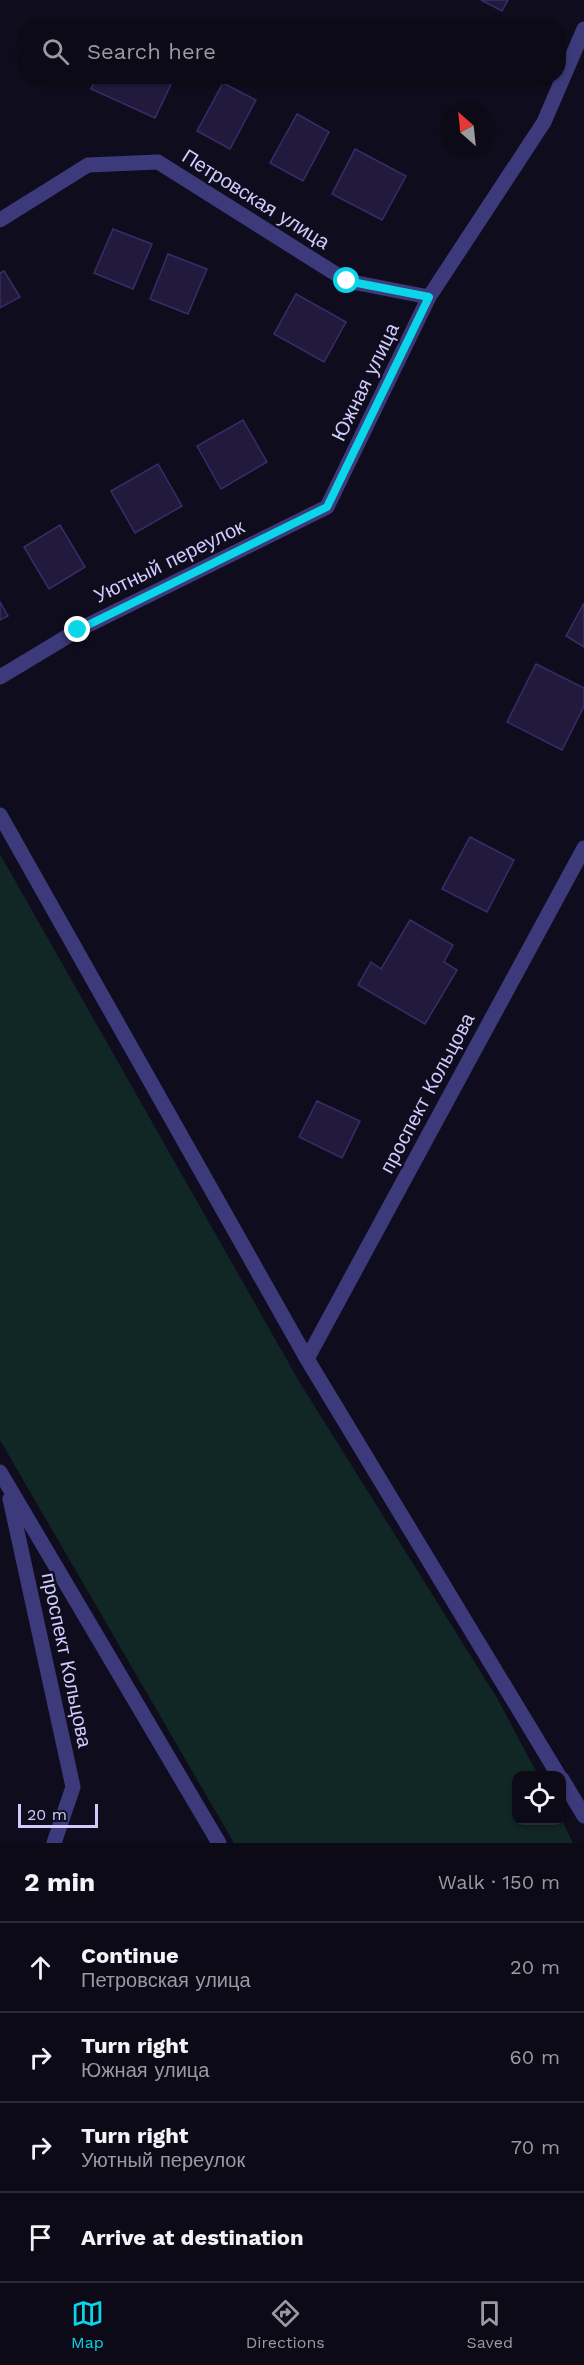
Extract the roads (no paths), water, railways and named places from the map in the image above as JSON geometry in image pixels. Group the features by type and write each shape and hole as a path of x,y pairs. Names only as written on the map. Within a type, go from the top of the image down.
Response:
{"street":[{"name":"Южная улица","path":"566,70 584,28"},
{"name":"Южная улица","path":"327,507 429,297 544,122 560,84"},
{"name":"Петровская улица","path":"0,220 88,165 158,162 347,281 429,297"},
{"name":"Уютный переулок","path":"0,677 78,630 327,507"},
{"path":"0,815 307,1359 556,1771"},
{"name":"проспект Кольцова","path":"307,1359 584,848"},
{"path":"4,1478 219,1843"},
{"name":"проспект Кольцова","path":"4,1478 73,1787 54,1843"},
{"path":"566,1787 584,1816"}]}
